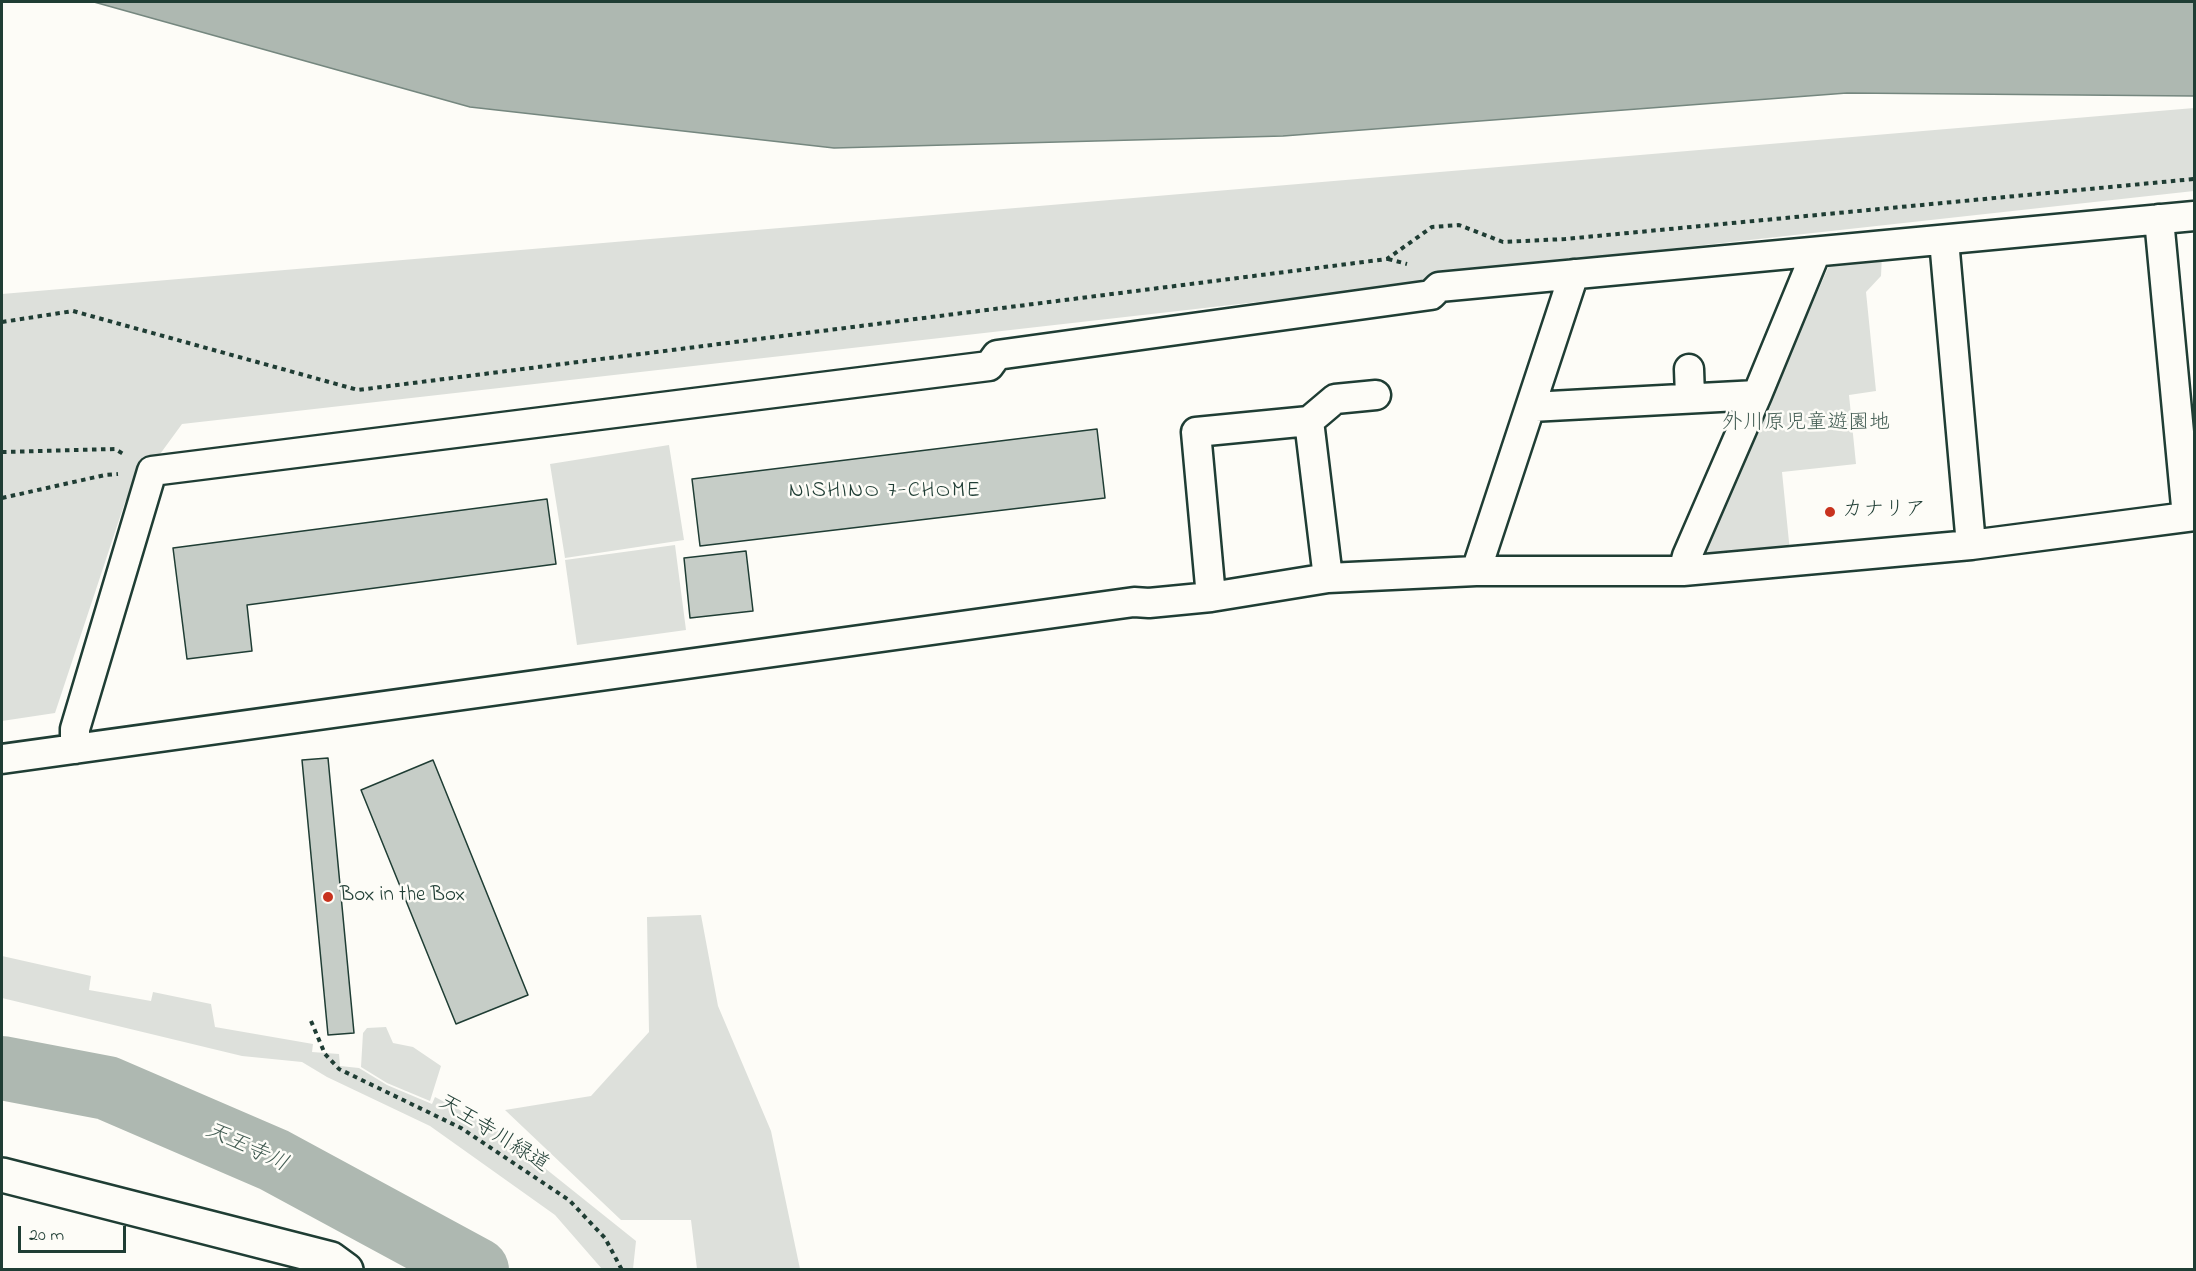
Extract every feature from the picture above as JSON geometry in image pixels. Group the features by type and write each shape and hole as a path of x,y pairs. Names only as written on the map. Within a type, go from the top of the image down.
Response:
{"street":[{"path":"75,749 75,729 152,471 989,366 997,355 1431,295 1438,287 2194,216"},
{"path":"2,759 1134,602 1149,603 1211,597 1328,578 1476,571 1683,571 1971,545 2191,516 2159,219"},
{"path":"1944,240 1971,545"},
{"path":"1683,571 1687,556 1816,252"},
{"path":"1476,571 1574,274"},
{"path":"1689,369 1690,398"},
{"path":"1531,407 1757,394"},
{"path":"1211,597 1196,432 1309,421 1335,399 1376,395"},
{"path":"1309,421 1328,578"},
{"path":"2,1175 331,1259 346,1269"}],"path":[{"path":"2,322 73,311 358,390 1387,259 1432,227 1459,225 1503,242 1565,239 2194,179"},
{"path":"2,452 115,449 152,471"},
{"path":"2,498 105,475 152,471"},
{"name":"天王寺川緑道","path":"311,1021 325,1054 339,1069 461,1128 569,1200 605,1238 622,1269"}],"green space":[{"path":"2194,108 2194,191 1450,273 1416,284 182,424 125,502 55,713 2,721 2,294"},
{"name":"外川原児童遊園地","path":"1882,254 1881,276 1866,292 1876,391 1849,395 1856,464 1782,472 1790,552 1711,557 1704,549 1832,259"},
{"path":"669,445 684,540 565,558 550,464"},
{"path":"675,545 686,630 577,645 565,560"},
{"path":"701,915 718,1006 771,1131 800,1269 697,1269 691,1220 621,1220 505,1110 591,1096 649,1032 647,917"},
{"path":"2,956 91,976 89,990 151,1001 153,992 211,1004 215,1027 313,1044 312,1052 339,1054 340,1066 359,1068 387,1085 432,1104 435,1097 496,1129 636,1241 633,1269 602,1269 555,1215 430,1126 327,1077 302,1062 242,1056 2,998"},
{"path":"386,1027 393,1043 413,1047 441,1066 430,1101 387,1083 361,1067 363,1033 367,1028"}],"shaded area":[{"path":"94,2 2194,2 2194,96 1847,93 1283,136 834,148 470,107"}],"building":[{"path":"1097,429 1105,498 700,546 692,479"},
{"path":"547,499 556,564 247,605 252,651 187,659 173,548"},
{"path":"746,551 753,611 690,618 684,558"},
{"name":"Box in the Box","path":"328,758 354,1033 328,1035 302,760"},
{"path":"433,760 528,995 456,1024 361,790"}],"waterway":[{"name":"天王寺川","path":"2,1068 107,1088 274,1160 477,1270"}],"place":[{"name":"カナリア","path":"1830,512"},
{"name":"Box in the Box","path":"328,897"}],"district":[{"name":"NISHINO 7-CHOME","path":"885,492"}]}
